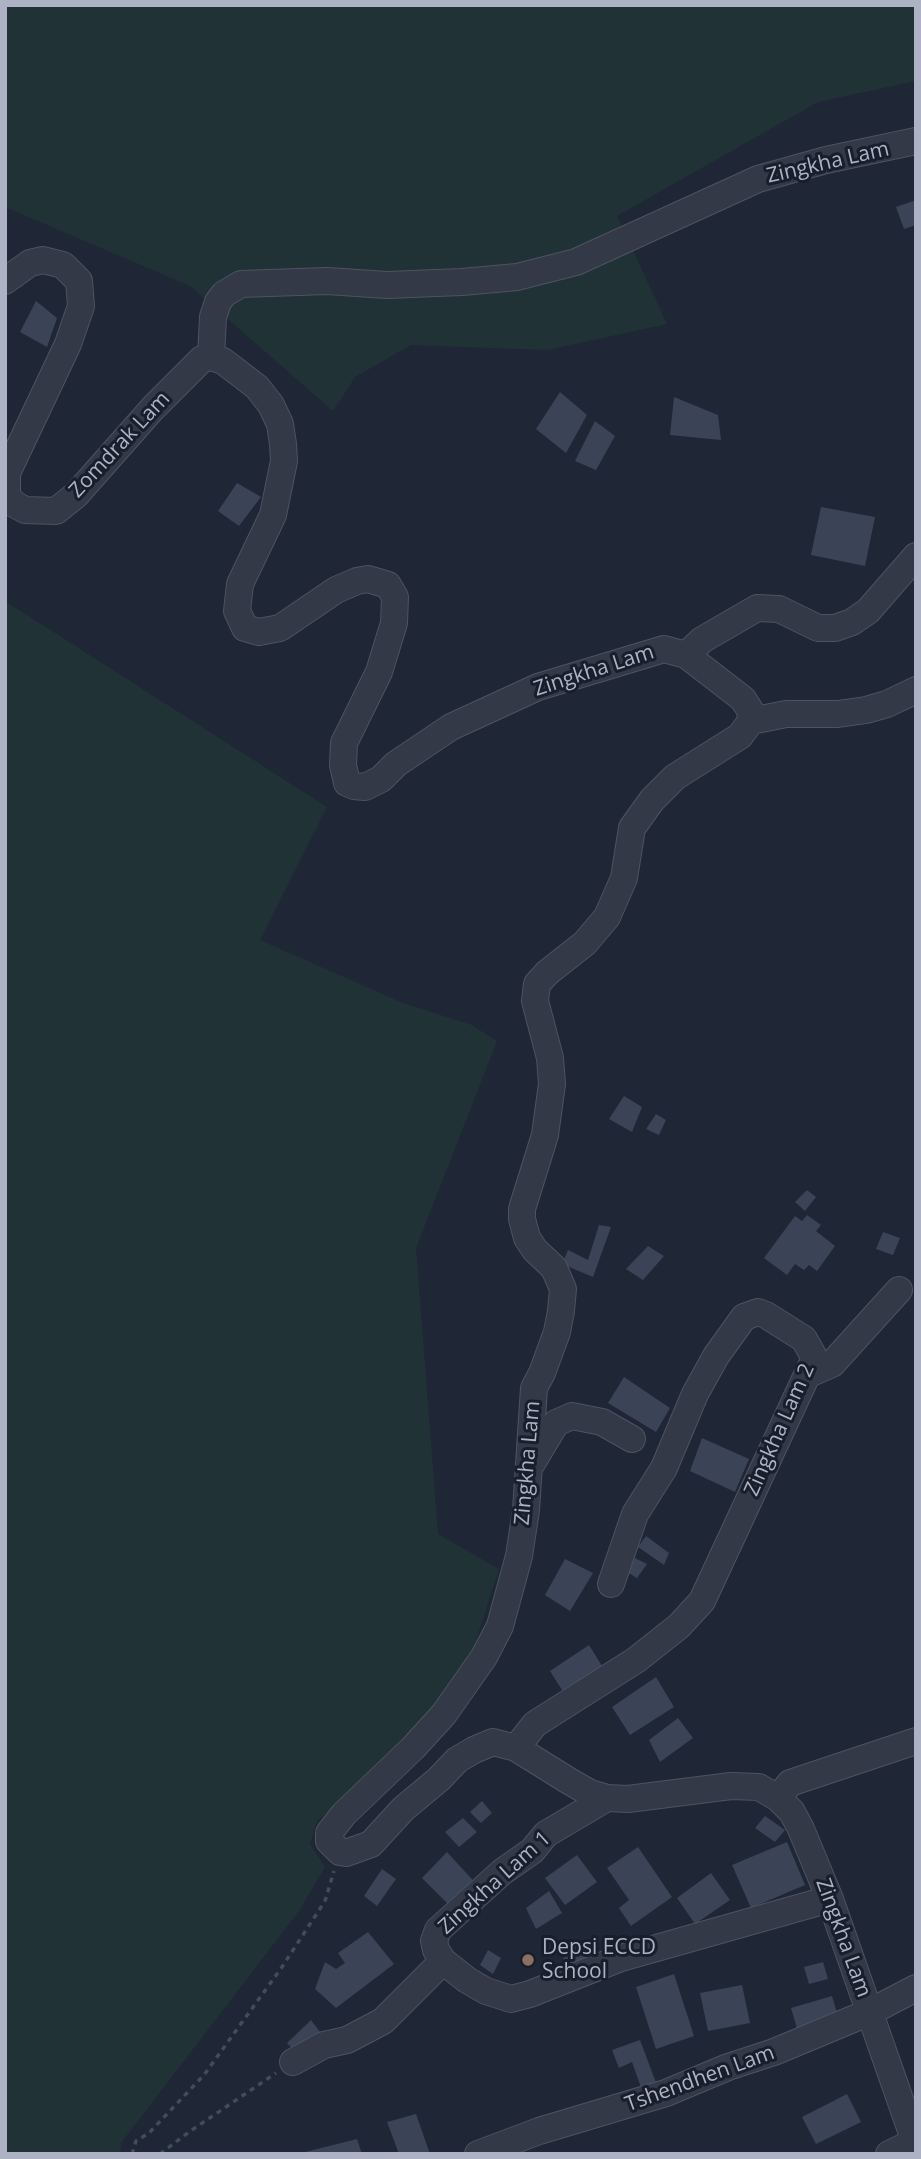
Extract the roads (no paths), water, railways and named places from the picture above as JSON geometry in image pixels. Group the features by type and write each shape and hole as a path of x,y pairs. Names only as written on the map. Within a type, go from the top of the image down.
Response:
{"street":[{"name":"Zingkha Lam","path":"516,1748 493,1742 457,1760 403,1809 371,1844 357,1851 340,1852 329,1841 328,1833 344,1814 413,1748 444,1714 484,1657 500,1626 519,1556 526,1510 534,1388 557,1332 563,1289 554,1268 527,1238 522,1219 522,1209 545,1135 552,1084 550,1058 535,1001 537,984 585,943 607,917 624,878 632,828 652,800 675,777 740,736 751,721 750,710 743,699 686,655 664,649 538,687 451,727 396,764 381,779 365,787 348,783 343,765 344,743 379,672 394,623 395,597 388,585 368,579 357,580 336,590 280,628 259,632 245,628 237,611 240,584 274,515 284,461 283,444 280,424 271,405 257,387 223,361 211,357 212,317 224,294 241,284 327,281 387,285 462,282 517,277 557,268 758,179 826,160 916,141"},
{"name":"Zomdrak Lam","path":"5,281 30,263 43,260 63,265 79,281 81,306 68,344 7,473 7,495 14,504 25,510 56,511 76,495 153,408 202,359 211,357"},
{"path":"686,655 702,640 757,608 779,609 818,628 835,628 852,622 868,611 916,556"},
{"path":"751,721 786,714 866,710 887,704 916,690"},
{"path":"809,1374 832,1364 899,1290"},
{"name":"Zingkha Lam 2","path":"516,1748 535,1724 636,1660 679,1626 702,1601 809,1374 813,1355 804,1339 758,1312 744,1317 695,1394 664,1468 635,1514 611,1584"},
{"path":"527,1471 556,1423 572,1416 602,1422 632,1439"},
{"path":"516,1748 569,1782 607,1798 628,1799 731,1786 759,1787 778,1798 790,1783 916,1741"},
{"name":"Zingkha Lam 1","path":"607,1798 545,1834 533,1851 502,1872 438,1930 434,1941 443,1961 477,1985 511,1999 621,1958 830,1899"},
{"name":"Zingkha Lam","path":"778,1798 797,1821 830,1899 915,2143"},
{"path":"293,2062 324,2045 348,2040 383,2021 443,1961"},
{"name":"Tshendhen Lam","path":"478,2154 539,2131 666,2093 870,2012 916,1988"},
{"path":"890,2154 915,2143"}],"place":[{"name":"Depsi ECCD School","path":"528,1960"}]}
